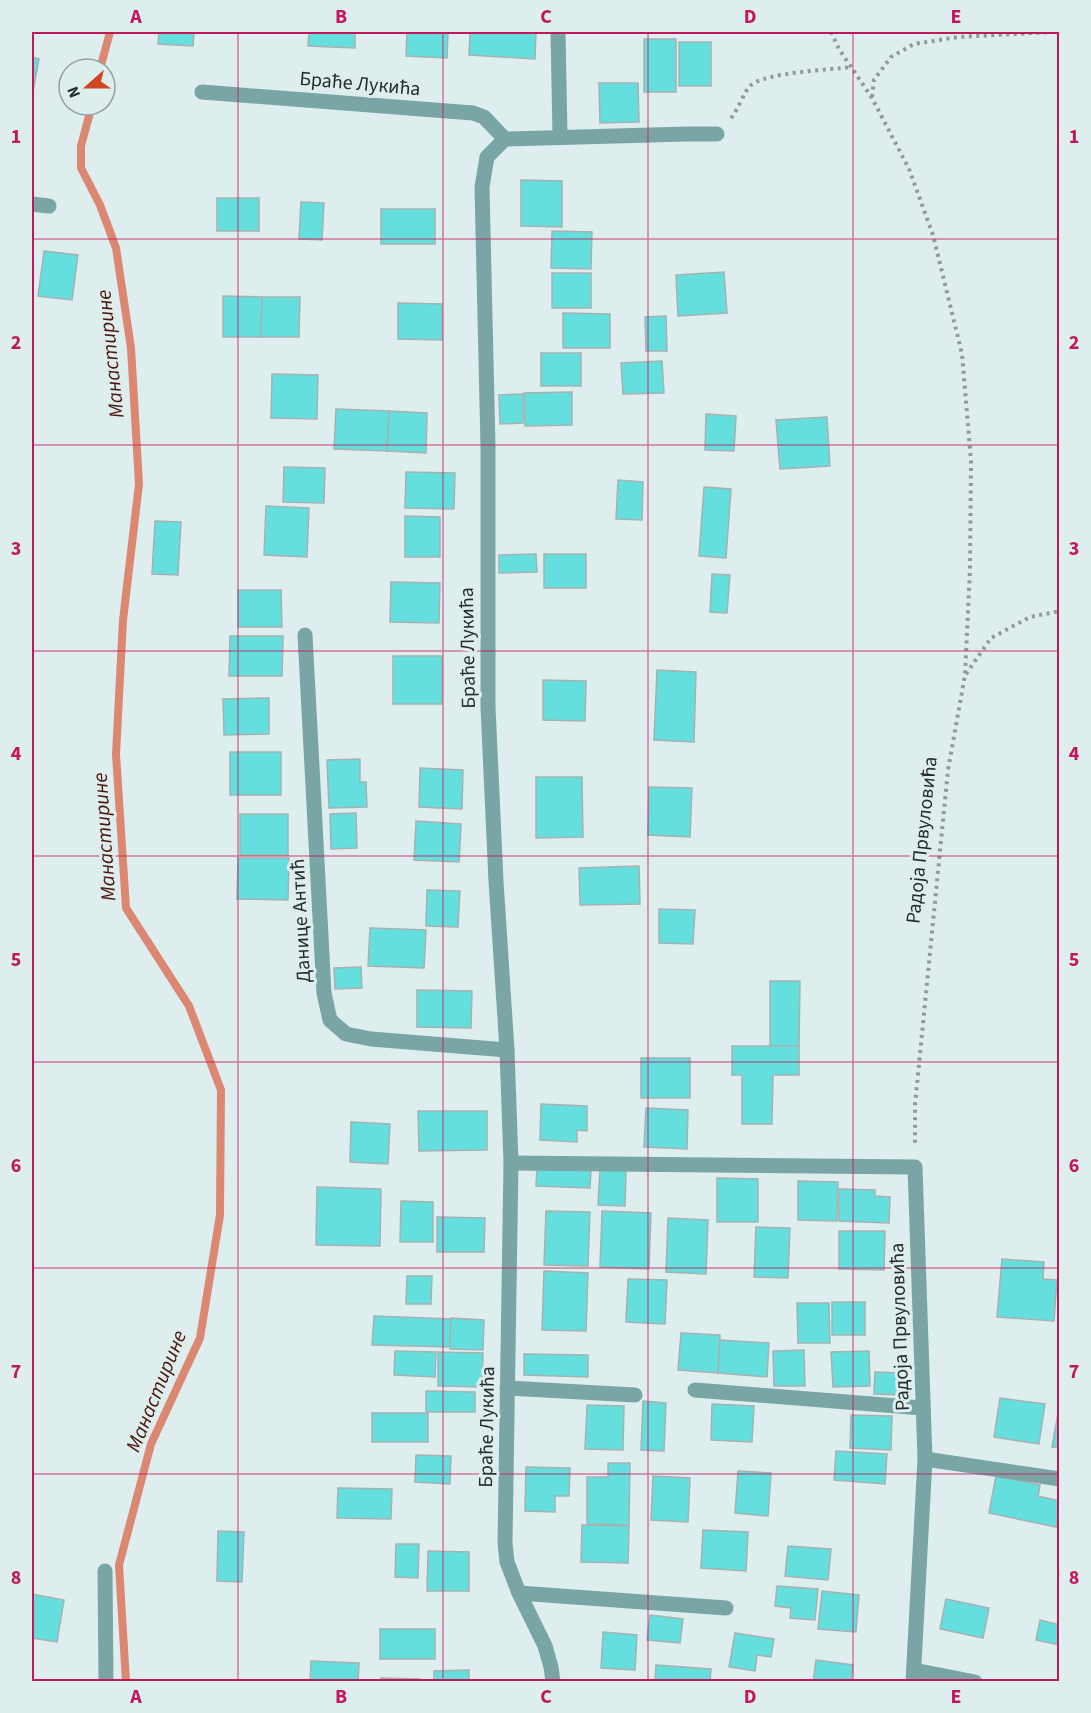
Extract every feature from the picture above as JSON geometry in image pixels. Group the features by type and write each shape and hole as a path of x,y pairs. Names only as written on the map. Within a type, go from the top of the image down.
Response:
{"street":[{"path":"558,32 560,136"},
{"name":"Браће Лукића","path":"202,92 473,114 484,117 506,139 487,157 482,187 488,447 488,707 511,1163 505,1543 507,1562 544,1646 553,1682"},
{"path":"506,139 717,134"},
{"path":"32,204 49,206"},
{"name":"Данице Антић","path":"305,635 324,993 330,1020 346,1034 371,1039 507,1050"},
{"path":"511,1163 915,1167"},
{"name":"Радоја Првуловића","path":"914,1676 925,1459 915,1167"},
{"path":"507,1388 635,1395"},
{"path":"695,1390 922,1408"},
{"path":"925,1459 1059,1479"},
{"path":"105,1571 106,1682"},
{"path":"519,1593 726,1608"},
{"path":"914,1676 975,1682"}],"path":[{"name":"Радоја Првуловића","path":"831,32 872,98 909,169 933,236 962,354 971,461 970,569 965,675 948,770 915,1105 915,1167"},
{"path":"872,98 874,80 891,57 914,44 958,37 1053,32"},
{"path":"717,134 737,110 750,86 774,75 851,67"},
{"path":"965,675 991,638 1030,617 1059,611"}],"building":[{"path":"159,32 194,32 193,46 158,44"},
{"path":"309,32 355,32 355,48 308,46"},
{"path":"407,32 448,32 447,58 406,56"},
{"path":"470,32 536,32 535,59 469,55"},
{"path":"644,39 676,39 676,92 644,92"},
{"path":"679,42 711,42 711,86 679,86"},
{"path":"32,57 39,59 32,97"},
{"path":"599,83 638,83 639,122 600,123"},
{"path":"521,180 562,181 562,227 521,226"},
{"path":"217,198 259,198 259,231 217,231"},
{"path":"301,202 324,203 322,240 299,239"},
{"path":"381,209 435,209 435,244 381,244"},
{"path":"552,231 592,232 591,269 551,268"},
{"path":"44,251 78,255 72,300 38,296"},
{"path":"724,272 727,313 678,316 676,275"},
{"path":"552,273 591,273 591,308 552,308"},
{"path":"223,296 262,297 261,337 223,337"},
{"path":"262,297 300,297 299,337 261,337"},
{"path":"398,303 442,304 442,340 398,339"},
{"path":"563,313 610,314 610,348 563,348"},
{"path":"666,316 667,351 646,351 645,317"},
{"path":"541,353 581,353 581,386 541,386"},
{"path":"662,361 664,393 623,394 621,363"},
{"path":"272,374 318,375 317,419 271,418"},
{"path":"572,392 572,425 525,426 524,393"},
{"path":"523,394 523,423 500,424 499,395"},
{"path":"336,409 389,411 387,451 334,449"},
{"path":"389,411 427,413 426,453 387,451"},
{"path":"706,414 736,416 734,451 705,450"},
{"path":"827,417 830,466 780,469 776,420"},
{"path":"284,467 325,468 324,503 283,502"},
{"path":"406,472 455,473 454,509 405,508"},
{"path":"618,480 643,482 642,520 616,519"},
{"path":"704,487 731,489 726,558 699,556"},
{"path":"266,506 309,508 307,557 264,555"},
{"path":"405,516 440,517 440,557 405,557"},
{"path":"155,521 181,522 178,575 152,574"},
{"path":"536,554 537,572 499,573 499,555"},
{"path":"544,554 586,554 586,588 544,588"},
{"path":"712,574 730,575 727,613 710,612"},
{"path":"391,582 440,583 439,623 390,622"},
{"path":"238,590 281,590 282,627 238,627"},
{"path":"230,636 283,636 282,676 229,676"},
{"path":"393,656 442,656 442,704 393,704"},
{"path":"657,670 696,672 694,742 654,740"},
{"path":"543,680 586,681 585,721 543,720"},
{"path":"269,698 269,734 224,735 223,699"},
{"path":"230,752 281,752 281,795 230,795"},
{"path":"360,759 360,782 366,782 367,807 329,808 327,760"},
{"path":"420,768 463,770 462,809 419,807"},
{"path":"536,777 582,777 583,837 536,838"},
{"path":"649,787 692,788 690,837 648,835"},
{"path":"356,813 357,848 331,849 330,814"},
{"path":"240,814 288,814 288,855 240,855"},
{"path":"416,821 461,824 459,862 414,860"},
{"path":"238,858 289,858 288,900 237,899"},
{"path":"639,866 640,904 580,905 579,868"},
{"path":"427,890 460,891 458,927 426,926"},
{"path":"659,909 695,910 693,944 659,943"},
{"path":"370,928 426,930 424,968 368,966"},
{"path":"361,967 362,988 335,989 334,968"},
{"path":"770,981 800,981 799,1046 770,1046"},
{"path":"417,990 472,991 471,1028 417,1027"},
{"path":"732,1046 799,1046 799,1075 773,1075 772,1124 742,1124 742,1075 732,1075"},
{"path":"641,1058 690,1058 690,1098 641,1098"},
{"path":"541,1104 587,1106 587,1131 577,1130 577,1142 540,1140"},
{"path":"646,1108 688,1110 687,1149 644,1147"},
{"path":"418,1111 487,1111 487,1150 419,1151"},
{"path":"351,1122 390,1124 388,1164 350,1162"},
{"path":"537,1168 591,1170 590,1188 536,1186"},
{"path":"600,1170 626,1170 625,1206 598,1205"},
{"path":"717,1178 758,1179 758,1222 717,1222"},
{"path":"798,1181 838,1182 837,1221 798,1220"},
{"path":"317,1187 381,1189 380,1246 316,1245"},
{"path":"839,1189 875,1190 875,1196 890,1197 889,1223 839,1221"},
{"path":"401,1201 433,1202 433,1242 400,1242"},
{"path":"546,1211 590,1212 588,1266 544,1265"},
{"path":"602,1211 651,1213 649,1269 600,1267"},
{"path":"437,1217 485,1218 484,1252 437,1252"},
{"path":"668,1218 708,1220 706,1274 666,1272"},
{"path":"756,1227 790,1228 788,1278 754,1277"},
{"path":"839,1231 885,1231 884,1270 839,1269"},
{"path":"1002,1259 1044,1262 1043,1279 1057,1280 1054,1321 997,1317"},
{"path":"544,1271 588,1273 586,1331 542,1330"},
{"path":"407,1276 432,1276 431,1304 406,1304"},
{"path":"628,1279 667,1280 665,1324 626,1322"},
{"path":"832,1302 865,1302 865,1335 832,1335"},
{"path":"797,1303 829,1303 830,1343 798,1343"},
{"path":"374,1316 451,1319 450,1347 372,1345"},
{"path":"451,1318 484,1320 483,1350 450,1349"},
{"path":"681,1333 720,1335 718,1373 678,1370"},
{"path":"720,1340 769,1343 767,1377 718,1373"},
{"path":"804,1350 805,1386 774,1386 773,1351"},
{"path":"395,1351 436,1352 435,1377 394,1375"},
{"path":"869,1351 870,1386 833,1387 831,1352"},
{"path":"438,1352 483,1353 482,1387 438,1386"},
{"path":"524,1354 588,1355 588,1377 524,1375"},
{"path":"875,1372 900,1373 898,1395 874,1394"},
{"path":"426,1391 475,1392 475,1412 426,1412"},
{"path":"1000,1398 1045,1404 1039,1444 994,1437"},
{"path":"643,1401 666,1403 664,1451 641,1450"},
{"path":"712,1404 754,1406 752,1442 711,1440"},
{"path":"587,1405 624,1406 623,1450 585,1449"},
{"path":"1060,1407 1060,1448 1052,1447"},
{"path":"372,1413 428,1413 428,1442 372,1442"},
{"path":"851,1415 892,1416 891,1450 850,1448"},
{"path":"836,1451 887,1454 885,1484 834,1480"},
{"path":"416,1455 451,1456 450,1484 415,1482"},
{"path":"608,1463 630,1463 629,1525 587,1524 587,1477 608,1477"},
{"path":"526,1467 570,1468 569,1496 555,1496 555,1512 525,1511"},
{"path":"738,1471 771,1473 768,1516 735,1513"},
{"path":"653,1476 690,1478 688,1522 651,1520"},
{"path":"996,1476 1040,1485 1038,1496 1060,1501 1056,1527 989,1513"},
{"path":"338,1488 392,1489 391,1519 337,1518"},
{"path":"582,1525 629,1526 628,1563 581,1562"},
{"path":"703,1530 748,1532 746,1571 701,1568"},
{"path":"218,1531 244,1532 242,1582 217,1581"},
{"path":"396,1544 419,1544 418,1578 395,1577"},
{"path":"788,1546 831,1549 828,1580 785,1576"},
{"path":"428,1551 469,1552 469,1591 427,1591"},
{"path":"777,1586 818,1589 815,1620 790,1618 791,1608 775,1606"},
{"path":"822,1591 859,1595 856,1632 818,1629"},
{"path":"32,1594 64,1600 57,1642 32,1638"},
{"path":"946,1599 989,1608 983,1638 940,1629"},
{"path":"650,1615 683,1619 680,1643 647,1640"},
{"path":"1040,1620 1060,1625 1060,1645 1036,1640"},
{"path":"380,1629 435,1629 435,1659 380,1659"},
{"path":"603,1632 637,1635 635,1670 601,1668"},
{"path":"735,1633 774,1639 771,1657 757,1655 755,1671 729,1667"},
{"path":"816,1660 853,1665 851,1682 813,1682"},
{"path":"311,1661 359,1663 358,1682 310,1682"},
{"path":"656,1665 711,1669 710,1682 655,1682"},
{"path":"469,1670 469,1682 434,1682 434,1671"},
{"path":"381,1678 420,1679 420,1682 381,1682"}],"waterway":[{"name":"Манастирине","path":"103,57 110,32"},
{"name":"Манастирине","path":"89,117 81,146 81,168 100,205 116,248 131,348 139,484 123,620 116,754 126,908 189,1006 221,1090 220,1215 200,1338 151,1444 119,1565 126,1682"}]}
